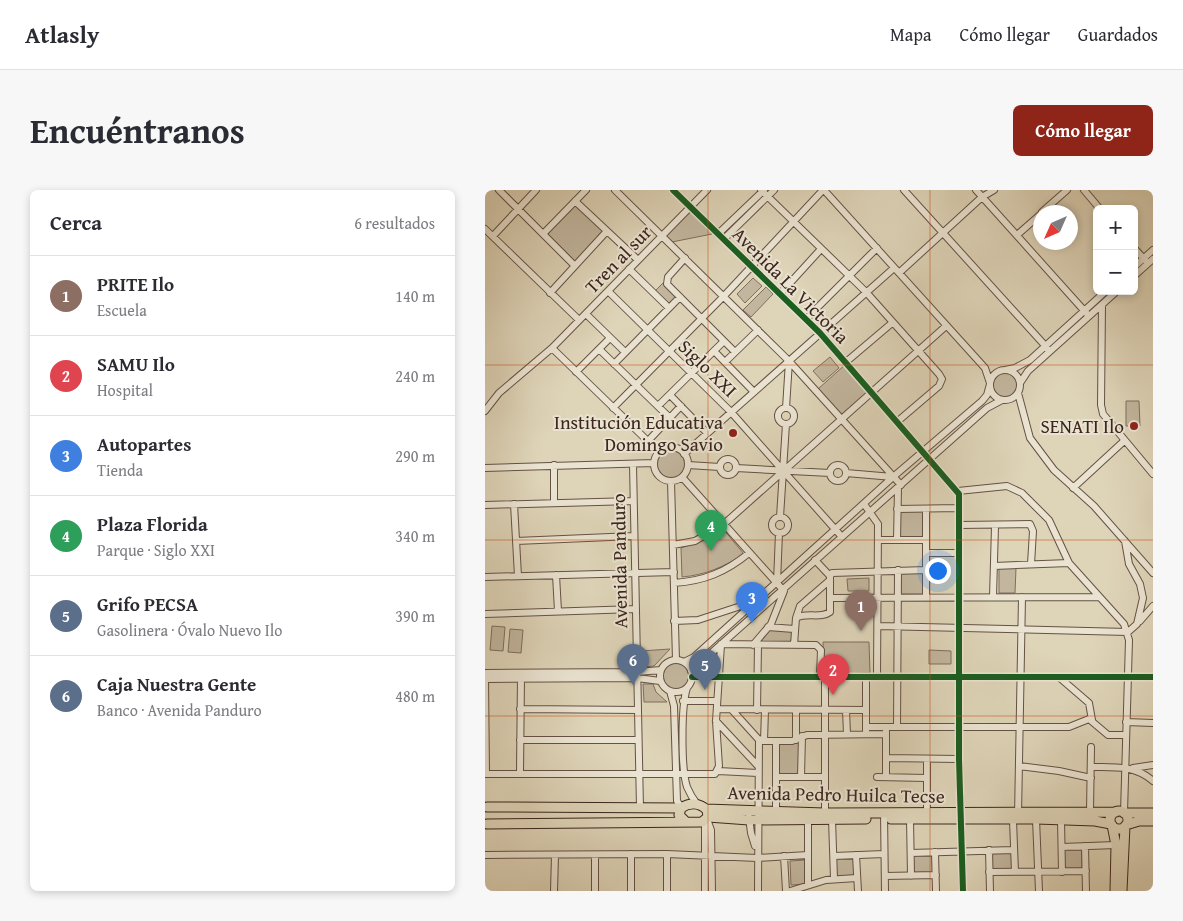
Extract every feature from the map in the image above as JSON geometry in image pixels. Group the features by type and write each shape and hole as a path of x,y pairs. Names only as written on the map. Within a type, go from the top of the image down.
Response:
{"main road":[{"path":"688,804 705,814 686,822 486,825 489,816 486,805 640,808 681,807 688,804"},
{"path":"681,807 679,815 686,822"},
{"name":"Avenida Pedro Huilca Tecse","path":"753,815 776,811 827,817 884,816 927,812 960,816"},
{"name":"Avenida Pedro Huilca Tecse","path":"1016,817 1090,812 1153,813"},
{"path":"1115,891 1117,846 1110,817 1121,813 1128,818 1125,825 1122,891"},
{"name":"Avenida Pedro Huilca Tecse","path":"705,814 753,815 808,820 827,817"},
{"name":"Avenida Pedro Huilca Tecse","path":"884,816 910,819 960,816 1016,817 1095,821 1112,825"},
{"path":"1112,825 1119,828 1139,821 1153,821"}],"street":[{"path":"499,190 575,266"},
{"path":"493,236 536,190"},
{"path":"543,234 586,190"},
{"path":"615,190 789,361 893,477 899,486 897,540"},
{"name":"Avenida La Victoria","path":"673,190 820,333 958,491"},
{"name":"Tren al sur","path":"485,411 505,387 552,348 707,190"},
{"path":"721,237 764,192 774,190"},
{"path":"613,408 702,319 824,190 985,368 991,371 1021,366 1048,349"},
{"path":"904,190 1048,349"},
{"path":"976,190 1086,314"},
{"path":"684,454 866,292 897,270 943,233 982,197 994,190"},
{"path":"1050,205 1067,190"},
{"path":"1084,190 1097,205"},
{"path":"764,192 866,292 939,374 942,382 898,421"},
{"path":"575,201 638,260"},
{"path":"1017,235 1033,220"},
{"path":"485,229 579,320"},
{"path":"550,293 607,231"},
{"path":"806,319 877,248"},
{"path":"780,294 821,249"},
{"path":"1136,250 1148,260"},
{"path":"1138,271 1148,260 1153,250"},
{"path":"685,258 667,280 680,297 735,352"},
{"path":"629,269 669,308"},
{"name":"Siglo XXI","path":"607,291 731,412 842,537"},
{"path":"1103,295 1086,314 1048,349 1028,371 1020,383 1018,393 1030,438 1054,470 1094,506 1153,573"},
{"path":"1086,314 1102,305 1113,295"},
{"path":"614,364 680,297"},
{"path":"1102,305 1101,405 1103,414 1153,474"},
{"path":"586,314 625,352"},
{"path":"846,362 892,322"},
{"path":"673,545 695,541 724,524 946,326"},
{"path":"725,362 758,330"},
{"path":"576,372 610,338"},
{"path":"658,406 724,341"},
{"path":"552,348 659,452"},
{"path":"599,349 670,418"},
{"path":"714,351 754,392"},
{"path":"786,408 789,361"},
{"path":"985,368 994,396 1002,400"},
{"path":"1002,370 1015,374 1020,383"},
{"path":"684,662 756,601 923,450 984,398 992,377 1002,370"},
{"path":"712,891 705,814 690,794 685,773 683,701 692,674 721,644 990,405 1002,400 1013,399 1018,393"},
{"path":"670,395 707,433"},
{"path":"648,441 681,406"},
{"path":"786,408 782,409 778,415 780,421 786,424"},
{"path":"786,408 792,411 794,417 791,422 786,424"},
{"path":"781,517 786,424"},
{"path":"1073,488 1125,442"},
{"path":"670,448 684,454 688,465 682,477 671,481 658,475 654,463 659,452 670,448"},
{"path":"728,459 734,462 736,468 733,473 727,475 721,472 720,467 722,461 728,459"},
{"path":"485,468 654,463"},
{"name":"Avenida Panduro","path":"633,464 640,808"},
{"path":"554,465 554,503"},
{"path":"688,465 720,467"},
{"path":"838,465 844,467 846,473 843,479 837,481 831,477 830,473 832,467 838,465"},
{"path":"736,468 830,473"},
{"path":"846,473 893,477"},
{"path":"682,477 785,593 769,627 755,645 757,710"},
{"path":"671,481 676,660"},
{"path":"963,891 959,759 958,491 1007,486 1022,493 1049,520 1069,563 1124,624 1128,632 1126,735 1129,768 1121,813"},
{"path":"876,493 882,501"},
{"path":"485,505 633,501"},
{"path":"877,677 877,520 882,501"},
{"path":"514,504 518,576"},
{"path":"864,504 877,520"},
{"path":"897,509 959,508"},
{"path":"926,509 926,596"},
{"path":"781,517 786,520 788,526 785,531 779,533 773,530 772,526 774,519 781,517"},
{"path":"959,525 995,526 1030,524 1033,531 1031,564"},
{"path":"993,597 995,526"},
{"path":"777,582 779,533"},
{"path":"516,541 634,536"},
{"path":"878,540 926,540"},
{"path":"1125,541 1129,564 1140,584 1143,598 1137,624"},
{"path":"674,583 695,582 713,576 733,566 749,553"},
{"path":"926,553 959,553"},
{"path":"796,618 803,615 829,614 831,598 830,578 815,560"},
{"path":"994,566 1069,563"},
{"path":"897,727 898,570"},
{"path":"795,645 794,629 800,606 834,572 926,570"},
{"path":"485,577 674,572"},
{"path":"556,575 558,611"},
{"path":"831,598 878,596 1099,597"},
{"path":"1015,872 1013,850 1019,766 1022,597"},
{"path":"674,621 698,620 715,616 756,601"},
{"path":"769,601 777,608"},
{"path":"877,626 1021,631 1128,632 1153,606"},
{"path":"485,614 635,609"},
{"path":"769,627 794,629"},
{"path":"715,637 721,644 716,721 718,771"},
{"path":"721,644 816,645 819,648 825,710 827,817 834,856 834,878"},
{"path":"485,678 637,675 661,670 669,662 676,660 684,662 692,674 718,677 1153,677"},
{"path":"660,681 661,670"},
{"path":"521,676 485,673 486,774 711,774 718,771 758,773"},
{"path":"637,675 660,681 670,692 674,706 677,801 681,807"},
{"path":"520,773 521,676"},
{"path":"866,677 866,734"},
{"path":"1061,678 1089,703 1091,720"},
{"path":"670,692 679,692 687,688"},
{"path":"683,701 717,701"},
{"path":"520,709 638,710"},
{"path":"717,709 866,710"},
{"path":"732,710 761,740 777,741 825,735 866,734 897,727 1069,727 1086,719 1091,720 1107,735 1126,735"},
{"path":"758,891 757,849 751,832 765,710"},
{"path":"796,710 801,777"},
{"path":"846,710 847,734"},
{"path":"716,721 758,766"},
{"path":"1126,722 1153,723"},
{"path":"866,727 886,731"},
{"path":"886,731 886,777"},
{"path":"520,740 638,740"},
{"path":"776,811 777,741"},
{"path":"1090,812 1091,747"},
{"path":"886,758 959,759"},
{"path":"927,759 927,812"},
{"path":"1091,767 1129,768 1153,765"},
{"path":"1019,766 1059,771 1091,778"},
{"path":"1129,768 1144,773 1153,781"},
{"path":"776,777 825,777"},
{"path":"877,777 927,778"},
{"path":"884,816 885,891"},
{"path":"910,819 911,876"},
{"path":"1036,819 1039,891"},
{"path":"808,820 808,884"},
{"path":"1061,820 1063,872"},
{"path":"1085,846 1086,891"},
{"path":"1062,847 1117,846"},
{"path":"989,850 990,891"},
{"path":"911,853 1013,850"},
{"path":"935,852 937,891"},
{"path":"595,854 595,891"},
{"path":"631,854 631,891"},
{"path":"667,854 667,891"},
{"path":"705,891 709,854"},
{"path":"485,856 709,854 757,858 808,855"},
{"path":"834,856 884,854"},
{"path":"555,855 555,891"},
{"path":"856,855 858,891"},
{"path":"784,856 786,891"},
{"path":"989,872 1086,871"},
{"path":"885,876 936,875"},
{"path":"790,891 808,884 834,878 857,878"}],"shaded area":[{"path":"575,204 604,231 575,263 546,234"},
{"path":"690,212 712,234 672,242 665,236"},
{"path":"753,278 762,286 745,303 737,294"},
{"path":"663,283 678,298 669,307 654,292"},
{"path":"766,287 773,294 751,317 743,310"},
{"path":"830,357 839,368 823,382 813,371"},
{"path":"846,364 869,391 841,415 818,389"},
{"path":"1005,372 1014,376 1018,385 1014,394 1005,398 996,394 992,385 996,376"},
{"path":"1126,401 1139,401 1140,426 1126,426"},
{"path":"670,449 681,453 685,464 681,475 670,479 659,475 655,464 659,453"},
{"path":"925,510 924,538 899,538 899,511"},
{"path":"723,529 744,554 714,570 682,577 681,548 712,537"},
{"path":"999,568 1016,568 1015,593 999,593"},
{"path":"900,573 925,573 925,594 900,594"},
{"path":"869,578 869,591 848,591 847,579"},
{"path":"492,626 505,627 503,651 490,650"},
{"path":"510,629 523,630 521,653 508,652"},
{"path":"770,629 791,631 793,643 760,643 757,640"},
{"path":"823,642 869,642 870,673 824,674"},
{"path":"670,649 654,666 642,667 641,651"},
{"path":"929,650 951,651 951,664 929,664"},
{"path":"676,663 685,667 689,676 685,685 676,689 667,685 663,676 667,667"},
{"path":"643,684 653,684 656,692 667,702 644,702"},
{"path":"778,743 800,743 799,775 778,775"},
{"path":"1082,848 1082,869 1064,870 1063,849"},
{"path":"990,851 1012,851 1013,870 991,871"},
{"path":"934,854 935,874 913,874 912,855"},
{"path":"855,856 856,877 835,877 835,857"},
{"path":"805,860 807,884 791,885 790,861"}],"cycle path":[{"path":"673,190 820,333 959,494 959,759 963,891"},
{"path":"692,677 1153,677"}],"place":[{"name":"SENATI Ilo","path":"1134,426"},
{"name":"Institución Educativa Domingo Savio","path":"733,433"},
{"name":"Plaza Florida","path":"711,551"},
{"name":"Autopartes","path":"752,623"},
{"name":"PRITE Ilo","path":"861,631"},
{"name":"Caja Nuestra Gente","path":"633,685"},
{"name":"Grifo PECSA","path":"705,690"},
{"name":"SAMU Ilo","path":"833,695"}]}
